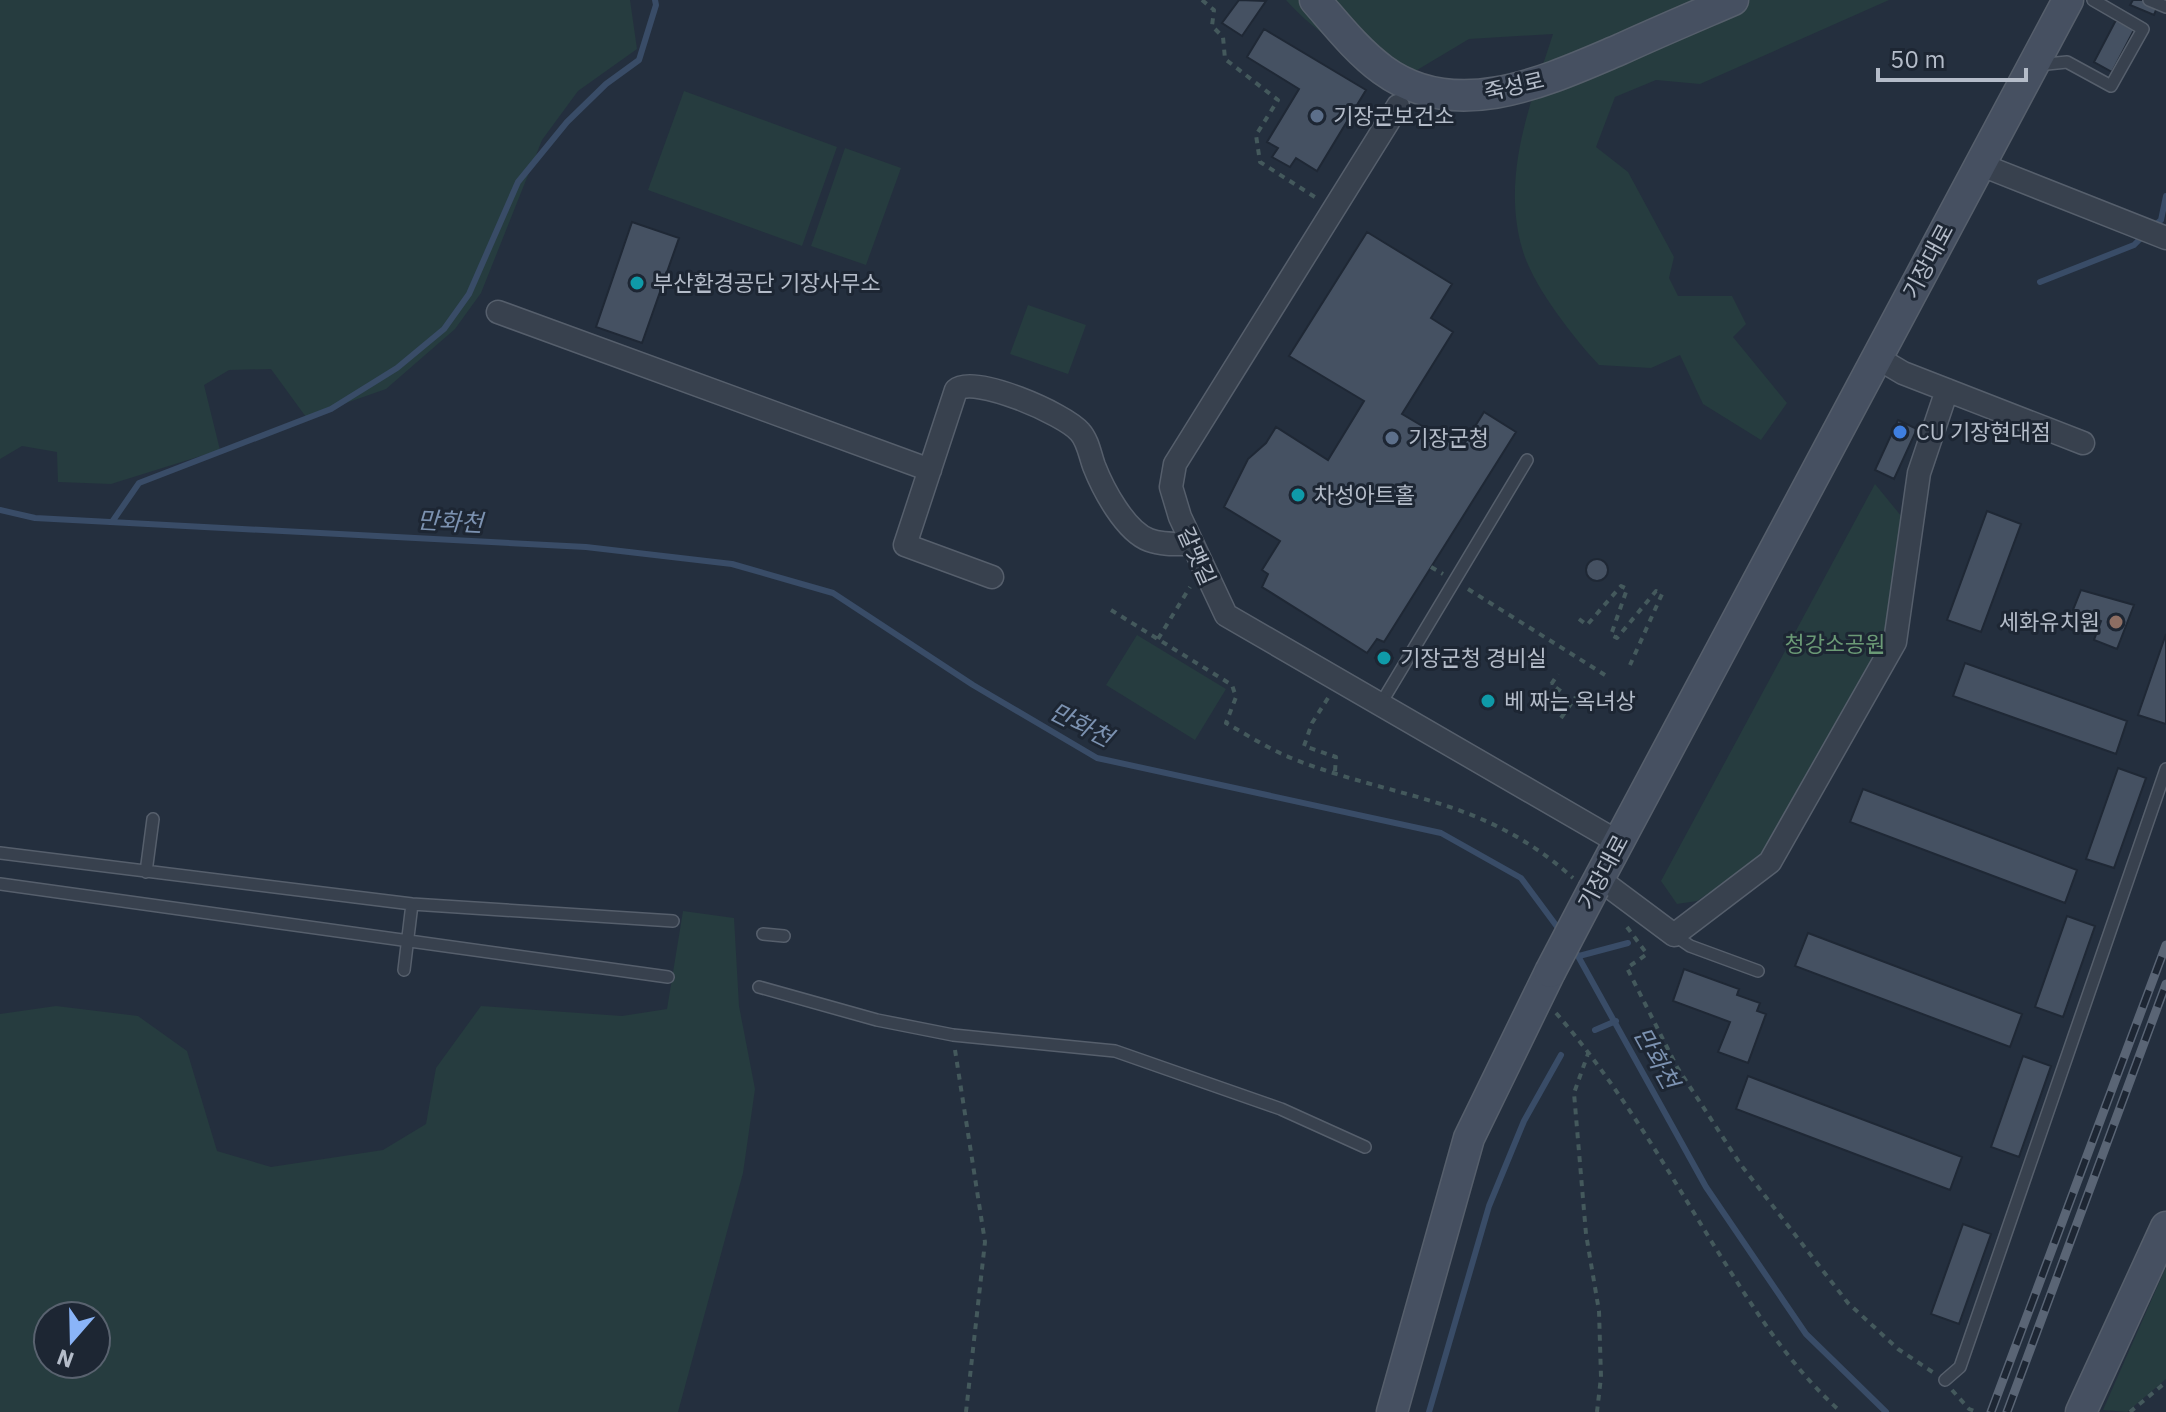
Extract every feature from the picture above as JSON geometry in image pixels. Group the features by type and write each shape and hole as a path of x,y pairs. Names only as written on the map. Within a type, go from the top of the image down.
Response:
{"main road":[{"name":"죽성로","path":"1315,0 1357,47 1385,71 1446,94 1475,95 1513,91 1562,74 1733,0"},
{"name":"기장대로","path":"1392,1412 1469,1138 1592,885 1618,842 2068,0"},
{"path":"2081,1412 2166,1227"}],"street":[{"name":"갈맷길","path":"1398,106 1175,464 1171,487 1207,579 1226,615 1618,842"},
{"path":"1979,164 2166,238"},
{"path":"498,312 930,470"},
{"path":"1876,357 1947,390 2083,443"},
{"path":"992,577 905,545 956,390 962,385 975,384 1052,413 1073,426 1083,437 1096,470 1130,525 1149,540 1192,544"},
{"path":"1592,885 1674,935 1770,862 1895,642 1919,473 1947,390"}],"lane":[{"path":"2033,65 2067,62 2111,86 2143,29 2093,0"},
{"path":"2149,0 2166,7"},
{"path":"1380,705 1527,460"},
{"path":"1945,1380 1960,1367 2166,769"},
{"path":"146,872 153,819"},
{"path":"0,853 412,904 673,921"},
{"path":"0,884 668,977"},
{"path":"404,970 412,904"},
{"path":"763,934 784,936"},
{"path":"1674,935 1690,946 1758,971"},
{"path":"759,987 877,1020 953,1035 1115,1051 1281,1109 1365,1147"}],"path":[{"path":"1202,0 1214,10 1212,26 1223,37 1225,59 1278,100 1256,135 1260,162 1334,209"},
{"path":"1431,567 1605,675"},
{"path":"1158,639 1186,589 1207,579"},
{"path":"1579,619 1587,625 1621,586 1627,589 1611,635 1617,638 1656,591 1662,594 1630,665"},
{"path":"1111,610 1232,685 1236,697 1226,723 1290,758 1493,822 1541,849 1592,885"},
{"path":"1558,674 1539,702 1566,711"},
{"path":"1335,771 1336,757 1304,746 1312,723 1338,682"},
{"path":"1551,684 1562,692 1552,708"},
{"path":"1561,718 1575,698 1586,706"},
{"path":"1616,917 1647,954 1627,968 1634,982 1677,1067 1741,1165 1848,1303 1898,1349 1945,1380 1969,1409 1977,1412"},
{"path":"1545,982 1766,1329 1841,1412"},
{"path":"953,1035 985,1242 966,1412"},
{"path":"1589,1051 1574,1093 1586,1234 1599,1311 1601,1377 1597,1412"},
{"path":"2130,1412 2166,1382"}],"green space":[{"path":"0,0 630,0 637,49 578,91 542,140 481,293 455,329 386,389 306,417 271,369 229,370 204,385 220,450 111,484 58,482 57,452 22,446 0,459"},
{"path":"1286,0 1889,0 1700,84 1656,80 1615,97 1596,147 1628,172 1674,257 1669,278 1678,296 1732,296 1746,324 1733,337 1787,403 1761,440 1703,404 1680,355 1651,368 1599,365 1544,294 1527,263 1516,221 1517,166 1528,112 1553,34 1469,39 1397,82 1324,35"},
{"path":"684,91 837,147 802,246 648,190"},
{"path":"845,148 901,168 866,265 811,246"},
{"path":"1028,305 1086,325 1068,374 1010,354"},
{"name":"청강소공원","path":"1875,484 1902,517 1885,637 1764,856 1697,901 1677,904 1661,881"},
{"path":"1137,635 1226,689 1195,740 1106,685"},
{"path":"683,911 734,918 739,1006 755,1089 743,1173 678,1412 0,1412 0,1014 56,1006 138,1016 187,1051 217,1151 271,1167 383,1150 426,1124 436,1068 481,1006 622,1016 667,1009"},
{"path":"2166,1267 2166,1379 2127,1412 2103,1410"}],"building":[{"path":"1239,0 1266,1 1242,36 1222,23"},
{"path":"2133,0 2160,0 2154,15 2130,5"},
{"path":"2116,20 2134,30 2112,72 2094,62"},
{"name":"기장군보건소","path":"1264,29 1366,90 1317,171 1296,158 1290,167 1272,157 1278,148 1267,142 1299,89 1247,57"},
{"name":"부산환경공단 기장사무소","path":"632,222 679,238 642,343 596,327"},
{"name":"기장군청","path":"1367,232 1452,284 1431,318 1453,332 1402,414 1461,449 1484,412 1516,432 1384,642 1377,639 1367,653 1262,587 1268,574 1262,570 1280,541 1224,507 1248,459 1266,443 1276,427 1328,460 1364,401 1289,356"},
{"path":"1898,420 1917,429 1894,479 1875,470"},
{"path":"1987,511 2021,524 1981,632 1947,620"},
{"path":"1597,559 1605,562 1608,570 1605,578 1597,581 1589,578 1586,570 1589,562"},
{"path":"2081,590 2134,605 2117,649 2094,640 2101,621 2073,610"},
{"path":"2166,634 2166,724 2138,715"},
{"name":"기장군청 경비실","path":"1381,650 1393,658 1388,666 1375,658"},
{"path":"1965,663 2127,721 2116,754 1953,696"},
{"path":"2118,768 2146,778 2114,868 2086,859"},
{"path":"1863,789 2077,870 2065,903 1850,822"},
{"path":"2067,916 2095,926 2063,1017 2035,1007"},
{"path":"1808,933 2022,1014 2010,1047 1795,966"},
{"path":"1684,969 1739,989 1737,995 1760,1003 1757,1011 1766,1014 1748,1063 1718,1052 1730,1022 1673,1001"},
{"path":"2023,1056 2051,1066 2019,1157 1991,1147"},
{"path":"1748,1076 1962,1157 1950,1190 1736,1109"},
{"path":"1963,1224 1991,1234 1959,1324 1931,1314"}],"waterway":[{"path":"112,522 139,483 331,409 397,368 444,329 469,294 518,182 567,122 606,84 639,60 655,0"},
{"path":"2152,228 2161,220 2166,196"},
{"path":"2040,282 2134,245 2144,235"},
{"name":"만화천","path":"0,510 35,518 586,547 732,564 833,593 973,685 1097,758 1441,833 1521,878 1561,932"},
{"path":"1579,956 1628,943"},
{"name":"만화천","path":"1573,947 1706,1187 1806,1334 1886,1412"},
{"path":"1595,1030 1616,1021"},
{"path":"1429,1412 1489,1206 1524,1121 1561,1055"}],"railway":[{"path":"1991,1412 2166,945"},
{"path":"2007,1412 2166,984"}],"place":[{"name":"기장군보건소","path":"1317,116"},
{"name":"부산환경공단 기장사무소","path":"637,283"},
{"name":"CU 기장현대점","path":"1900,432"},
{"name":"기장군청","path":"1392,438"},
{"name":"차성아트홀","path":"1298,495"},
{"name":"세화유치원","path":"2116,622"},
{"name":"기장군청 경비실","path":"1384,658"},
{"name":"베 짜는 옥녀상","path":"1488,701"}]}
